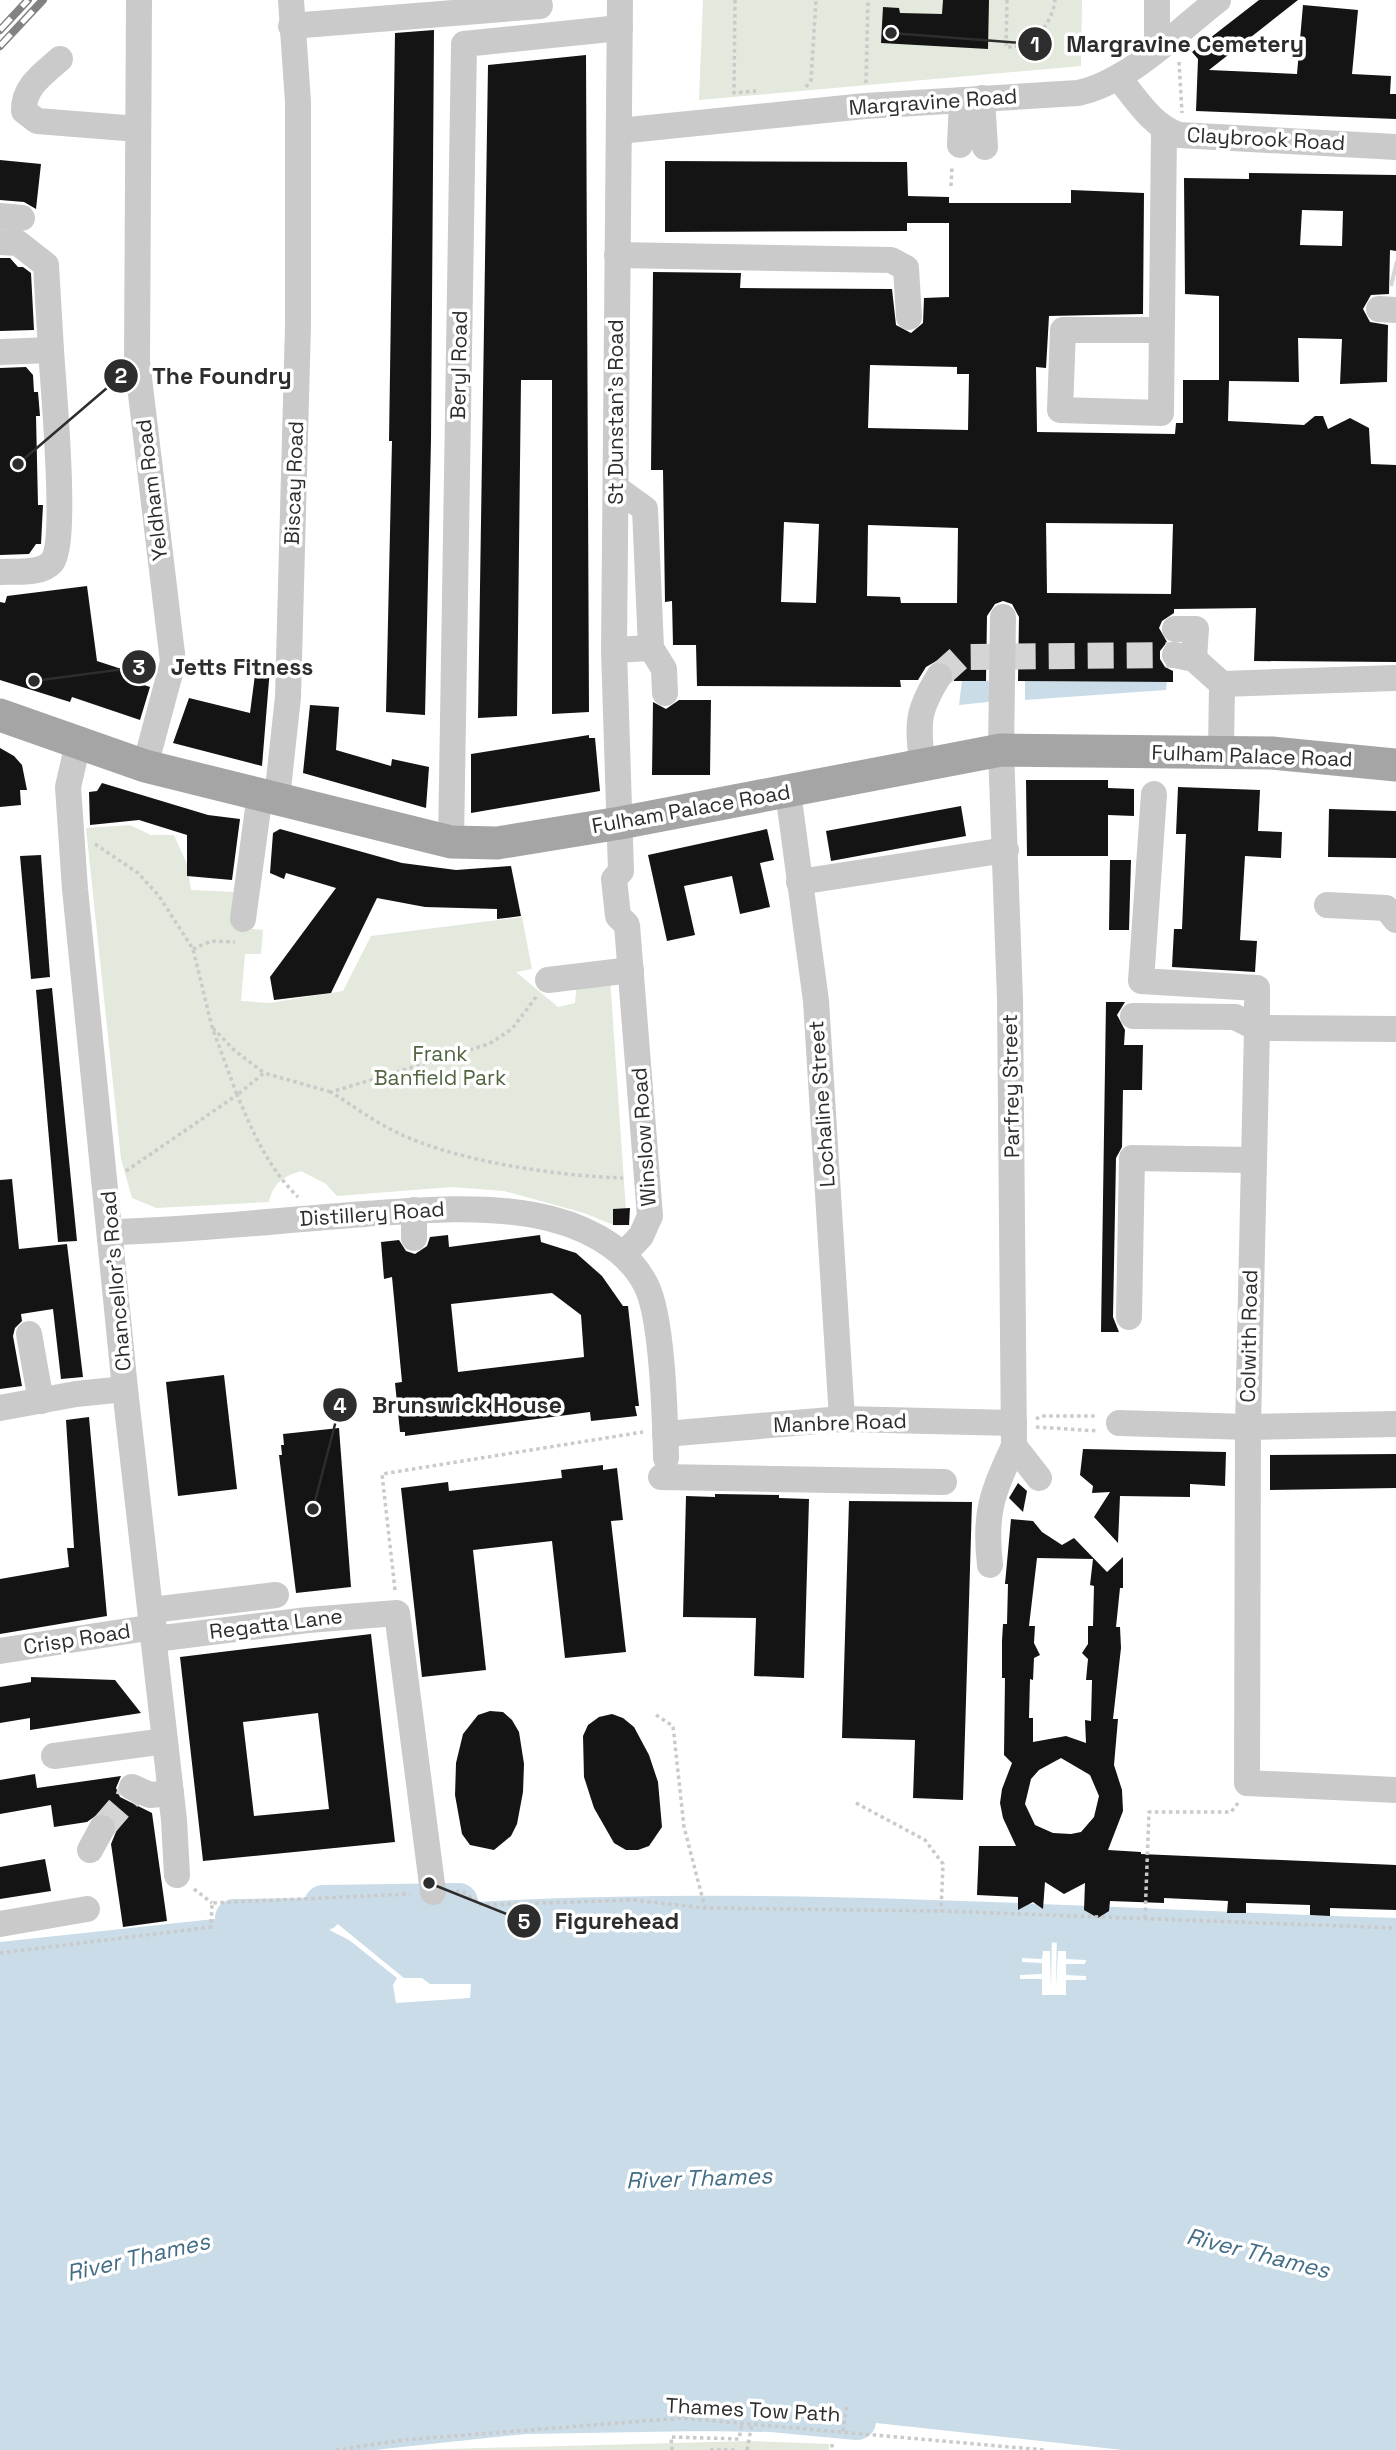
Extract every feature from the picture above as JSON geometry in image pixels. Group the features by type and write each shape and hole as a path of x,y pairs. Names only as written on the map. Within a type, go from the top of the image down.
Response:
{"main road":[{"name":"Fulham Palace Road","path":"0,715 145,766 269,796 395,831 452,842 497,843 620,823 1001,750 1272,753 1396,765"}],"street":[{"name":"Yeldham Road","path":"139,0 137,361 173,663 145,766"},
{"name":"St Dunstan's Road","path":"620,0 614,650 620,823"},
{"path":"1157,0 1168,54"},
{"name":"Margravine Road","path":"619,131 865,106 1078,93 1098,89 1168,54 1218,0"},
{"path":"291,13 540,6"},
{"name":"Biscay Road","path":"243,919 288,697 298,325 298,102 291,13"},
{"name":"Beryl Road","path":"452,842 464,44 620,28"},
{"path":"60,58 30,86 24,99 24,111 37,121 138,129"},
{"name":"Claybrook Road","path":"1118,77 1172,133 1396,147"},
{"path":"966,153 972,99"},
{"path":"1162,330 1063,330 1060,410 1161,413 1162,330 1172,133"},
{"path":"0,242 18,243 46,265 58,494 58,548 52,562 37,570 0,572"},
{"path":"617,255 891,260 906,268 909,317"},
{"path":"0,352 51,350"},
{"path":"36,422 42,429 45,494 58,494"},
{"path":"616,488 645,509 651,648 664,669 665,693"},
{"name":"Parfrey Street","path":"1003,617 1001,750 1006,850 1014,1435"},
{"path":"1175,629 1196,629 1185,657 1222,684 1396,678"},
{"path":"614,650 651,648"},
{"path":"922,764 918,719 926,697 939,676"},
{"path":"1221,752 1222,684"},
{"name":"Chancellor's Road","path":"78,743 68,787 71,842 107,1184 125,1389 174,1820 177,1875"},
{"name":"Lochaline Street","path":"788,792 816,1001 842,1419"},
{"name":"Colwith Road","path":"1154,794 1141,981 1257,988 1251,1160 1245,1791"},
{"name":"Winslow Road","path":"620,823 621,871 614,879 618,916 627,925 650,1216 642,1236 624,1254"},
{"path":"799,882 1006,850"},
{"path":"1327,905 1386,908 1396,920"},
{"path":"548,980 631,970"},
{"path":"1133,1016 1235,1017 1256,1028 1396,1029"},
{"path":"1129,1317 1132,1158 1251,1160"},
{"path":"414,1210 414,1238"},
{"name":"Distillery Road","path":"111,1232 414,1210 478,1210 534,1215 578,1228 624,1254"},
{"path":"624,1254 646,1285 652,1302 664,1449 944,1482"},
{"path":"29,1334 41,1401"},
{"path":"0,1408 125,1389"},
{"name":"Manbre Road","path":"664,1449 842,1419 1014,1435"},
{"path":"1119,1423 1248,1427 1396,1424"},
{"path":"1014,1435 1039,1478"},
{"path":"990,1565 986,1532 990,1496 1014,1435"},
{"path":"153,1626 276,1595"},
{"path":"397,1613 433,1892"},
{"name":"Regatta Lane","path":"153,1626 397,1613"},
{"name":"Crisp Road","path":"0,1651 153,1626"},
{"path":"54,1756 165,1741"},
{"path":"132,1787 150,1795 171,1793"},
{"path":"1245,1791 1396,1790"},
{"path":"0,1924 87,1909"}],"path":[{"path":"734,0 734,93 758,91"},
{"path":"794,88 806,87 811,80 816,0"},
{"path":"865,106 868,0"},
{"path":"1007,0 1006,47 1019,48 1042,31 1054,14 1055,0"},
{"path":"1168,54 1183,102 1172,133"},
{"path":"951,186 966,153"},
{"path":"71,842 92,842 138,873 159,895 193,949 212,1027 237,1095 257,1142 283,1182 299,1198 300,1219"},
{"path":"193,949 211,942 245,942 243,919"},
{"path":"331,1092 489,1044 512,1030 548,980"},
{"path":"212,1027 234,1050 264,1073 331,1092 395,1131 446,1149 489,1160 572,1173 646,1177"},
{"path":"107,1184 237,1095 264,1073"},
{"path":"1041,1416 1113,1416 1119,1423 1113,1431 1040,1430 1031,1423 1041,1416"},
{"path":"397,1613 382,1474 664,1449"},
{"path":"656,1716 673,1726 684,1826 705,1908"},
{"path":"1144,1918 1149,1812 1231,1812 1245,1791"},
{"path":"856,1803 925,1840 943,1864 941,1911"},
{"path":"0,1953 211,1927 212,1903 462,1891 481,1905 633,1900 705,1908 941,1911 1396,1928"},
{"path":"843,2431 847,2403"},
{"name":"Thames Tow Path","path":"335,2450 404,2440 682,2418 1044,2450"},
{"path":"672,2450 671,2437 740,2440 742,2423"},
{"path":"747,2450 752,2423"},
{"path":"832,2444 832,2450"},
{"path":"710,2450 736,2450"}],"green space":[{"path":"703,0 1082,0 1081,66 699,100"},
{"name":"Frank Banfield Park","path":"130,825 151,835 174,835 187,864 191,890 236,892 232,927 263,930 261,954 245,954 241,1001 270,1003 343,991 371,936 522,917 532,969 516,972 558,1007 575,1003 577,982 610,978 627,1225 616,1226 584,1213 504,1191 452,1187 337,1196 326,1184 301,1171 280,1181 269,1202 156,1208 132,1198 121,1159 86,828"},
{"path":"750,2441 829,2444 829,2450 410,2450"}],"water":[{"path":"962,680 999,681 998,701 959,705"},
{"path":"1025,681 1167,682 1166,690 1025,700"},
{"name":"River Thames","path":"459,1902 461,1922 695,1915 812,1916 1396,1937 1396,2450 1149,2450 1150,2434 860,2402 857,2421 772,2413 524,2415 279,2441 235,2450 0,2450 0,1961 235,1936 234,1918 304,1917 323,1912 323,1904"}],"pier":[{"path":"323,1912 404,1978 422,1978 430,1984 471,1984 470,1998 396,2003 393,1985 397,1978 349,1940 304,1917"},
{"path":"1052,1926 1057,1926 1056,1988 1058,1951 1066,1951 1066,1959 1086,1960 1085,1964 1066,1964 1066,1975 1086,1976 1086,1980 1066,1980 1066,1995 1042,1995 1042,1979 1020,1979 1020,1975 1042,1974 1042,1963 1022,1962 1022,1958 1042,1959 1043,1951 1050,1951 1051,1988"}],"building":[{"path":"943,0 989,0 988,49 881,43 883,7 899,8 900,13 942,14"},
{"path":"1259,0 1298,0 1209,70 1297,74 1303,5 1358,10 1352,74 1391,76 1390,94 1396,94 1396,119 1196,111 1198,59 1192,52"},
{"path":"434,30 431,440 425,715 386,712 392,441 389,441 395,33"},
{"path":"586,55 589,712 552,714 552,380 521,380 517,716 478,718 488,65"},
{"path":"0,160 41,164 36,209 24,202 0,200"},
{"path":"665,161 907,162 908,196 949,197 949,203 1071,203 1071,190 1144,193 1143,314 1049,316 1046,368 1036,367 1037,432 1175,434 1176,423 1183,423 1183,380 1219,380 1219,296 1185,294 1184,178 1249,179 1249,173 1396,175 1396,251 1390,250 1389,294 1371,295 1363,309 1370,322 1388,325 1387,382 1340,384 1342,339 1298,338 1299,382 1229,381 1228,421 1304,425 1315,416 1323,416 1328,429 1350,418 1369,428 1371,464 1396,465 1396,662 1254,661 1256,608 1174,609 1174,613 1162,621 1159,628 1167,642 1160,651 1160,659 1165,667 1173,671 1173,682 1018,681 1019,617 1012,604 1003,601 995,604 987,616 986,681 954,681 952,668 938,660 926,667 918,680 900,680 901,687 697,686 696,645 673,645 672,601 665,602 663,470 651,470 653,272 741,273 740,288 892,289 896,325 911,333 923,323 924,298 949,297 949,223 907,223 907,231 665,232","holes":["1302,210 1343,211 1342,246 1300,245","870,365 957,367 957,374 969,374 968,430 868,428","784,522 819,524 816,603 781,602","1046,523 1173,524 1171,594 1047,593","868,525 958,528 957,603 901,603 900,597 867,596"]},
{"path":"0,258 10,258 18,267 31,273 34,330 0,331"},
{"path":"26,367 33,375 34,392 38,392 38,505 43,505 41,544 36,544 29,554 0,555 0,368"},
{"path":"87,586 97,661 146,677 144,685 150,687 140,720 72,697 70,702 0,680 0,602 5,603 7,596"},
{"path":"256,667 270,668 262,766 173,743 189,698 250,713"},
{"path":"679,700 711,700 710,775 652,775 653,702 666,709"},
{"path":"310,705 339,707 336,750 391,766 392,759 429,767 426,808 303,773"},
{"path":"589,735 589,738 595,738 600,791 471,813 471,754"},
{"path":"0,748 14,756 22,765 27,790 20,790 21,805 0,807"},
{"path":"1026,780 1108,780 1108,788 1134,789 1134,816 1108,815 1108,856 1027,856"},
{"path":"102,783 208,815 240,819 232,880 187,876 187,835 139,820 90,825 89,792 97,791"},
{"path":"1178,787 1260,790 1258,831 1282,832 1281,858 1245,856 1240,940 1257,941 1255,972 1172,967 1174,929 1182,929 1186,834 1176,834"},
{"path":"961,806 966,836 831,861 826,831"},
{"path":"1329,809 1396,811 1396,858 1328,857"},
{"path":"280,829 402,863 456,870 511,866 521,916 497,919 497,909 425,907 377,898 331,993 274,1000 270,977 336,888 286,873 284,879 270,873 273,833"},
{"path":"767,829 774,860 760,863 770,907 740,914 732,876 684,886 695,935 667,941 648,855"},
{"path":"41,855 50,977 31,979 20,856"},
{"path":"1110,860 1131,860 1129,930 1109,930"},
{"path":"52,988 77,1241 58,1242 36,990"},
{"path":"1106,1002 1125,1002 1117,1015 1125,1030 1124,1045 1143,1045 1142,1090 1123,1090 1122,1147 1116,1158 1113,1317 1119,1332 1101,1332"},
{"path":"12,1179 19,1249 67,1244 83,1377 61,1379 53,1309 21,1314 22,1321 15,1328 13,1336 22,1386 0,1389 0,1180"},
{"path":"630,1208 629,1225 613,1225 613,1209"},
{"path":"448,1235 449,1247 540,1235 541,1242 576,1253 602,1276 623,1306 628,1306 639,1406 635,1406 637,1416 591,1421 590,1412 405,1436 405,1432 400,1432 395,1383 402,1382 392,1277 384,1279 381,1242 399,1240 406,1251 415,1254 427,1246 430,1237","holes":["552,1293 581,1315 584,1357 458,1372 451,1304"]},
{"path":"224,1375 237,1489 178,1496 166,1382"},
{"path":"89,1417 107,1616 0,1634 0,1579 69,1567 67,1548 74,1548 66,1420"},
{"path":"339,1428 351,1587 296,1593 279,1455 282,1455 281,1445 284,1445 283,1434"},
{"path":"1083,1449 1226,1452 1225,1486 1190,1484 1190,1497 1120,1496 1118,1543 1094,1517 1110,1492 1092,1493 1093,1486 1080,1475"},
{"path":"1396,1454 1396,1488 1270,1490 1270,1455"},
{"path":"603,1465 603,1470 617,1468 623,1520 611,1521 626,1652 565,1658 552,1541 473,1550 486,1670 422,1677 401,1488 448,1482 449,1491 562,1478 561,1470"},
{"path":"1018,1483 1027,1491 1023,1512 1009,1498"},
{"path":"715,1494 779,1495 779,1498 809,1499 804,1678 754,1676 756,1618 683,1617 686,1496 715,1497"},
{"path":"849,1501 972,1502 963,1800 913,1798 915,1740 842,1738"},
{"path":"1011,1519 1033,1521 1042,1532 1062,1545 1074,1538 1107,1572 1123,1557 1123,1588 1120,1588 1116,1627 1120,1627 1121,1648 1113,1719 1118,1719 1114,1765 1122,1790 1123,1811 1108,1850 1141,1854 1396,1865 1396,1910 1330,1908 1330,1916 1310,1915 1310,1905 1246,1903 1246,1913 1227,1913 1228,1901 1164,1898 1164,1903 1110,1901 1109,1911 1098,1918 1084,1910 1085,1883 1064,1894 1045,1882 1043,1909 1033,1902 1018,1910 1018,1897 977,1895 979,1846 1016,1846 1003,1818 1000,1803 1002,1789 1012,1763 1004,1755 1005,1678 1002,1678 1002,1641 1003,1624 1007,1624 1008,1584 1005,1584","holes":["1037,1558 1093,1559 1090,1585 1094,1586 1093,1626 1088,1626 1088,1644 1082,1653 1088,1659 1086,1680 1092,1680 1091,1721 1085,1720 1086,1743 1066,1736 1033,1742 1033,1718 1029,1718 1030,1679 1033,1680 1034,1658 1040,1655 1034,1643 1035,1626 1029,1626","1061,1758 1090,1775 1099,1796 1094,1817 1081,1832 1053,1833 1035,1825 1025,1804 1031,1779 1039,1770"]},
{"path":"371,1634 395,1842 203,1861 180,1657","holes":["318,1713 329,1809 254,1816 243,1722"]},
{"path":"31,1677 115,1680 141,1713 30,1730 30,1718 0,1723 0,1687 31,1682"},
{"path":"490,1711 503,1712 512,1720 519,1732 524,1764 523,1792 517,1824 511,1836 494,1850 470,1845 462,1834 455,1795 456,1763 463,1734 478,1715"},
{"path":"612,1714 623,1718 634,1727 649,1755 658,1782 662,1827 649,1846 638,1850 626,1850 614,1843 594,1808 584,1777 583,1736 588,1725 599,1717"},
{"path":"35,1774 37,1788 121,1776 116,1788 120,1797 152,1813 167,1921 123,1927 111,1844 118,1827 110,1815 101,1812 87,1822 54,1827 51,1805 0,1814 0,1780"},
{"path":"45,1859 51,1891 0,1899 0,1867"}],"waterway":[{"path":"0,1961 235,1936 234,1918 304,1917 323,1912 323,1904 459,1902 460,1922 577,1917 811,1916 1396,1937"},
{"path":"235,2450 279,2441 524,2415 772,2413 857,2421 860,2402 1151,2434 1149,2450"}],"tunnel":[{"path":"1392,273 1396,274"},
{"path":"939,676 960,657 1175,655"},
{"path":"102,1828 128,1798 132,1787"}],"railway":[{"path":"0,30 28,0"},
{"path":"0,46 43,0"}],"place":[{"name":"Margravine Cemetery","path":"891,33"},
{"name":"The Foundry","path":"18,464"},
{"name":"Jetts Fitness","path":"34,681"},
{"name":"Brunswick House","path":"313,1509"},
{"name":"Figurehead","path":"429,1883"}]}
